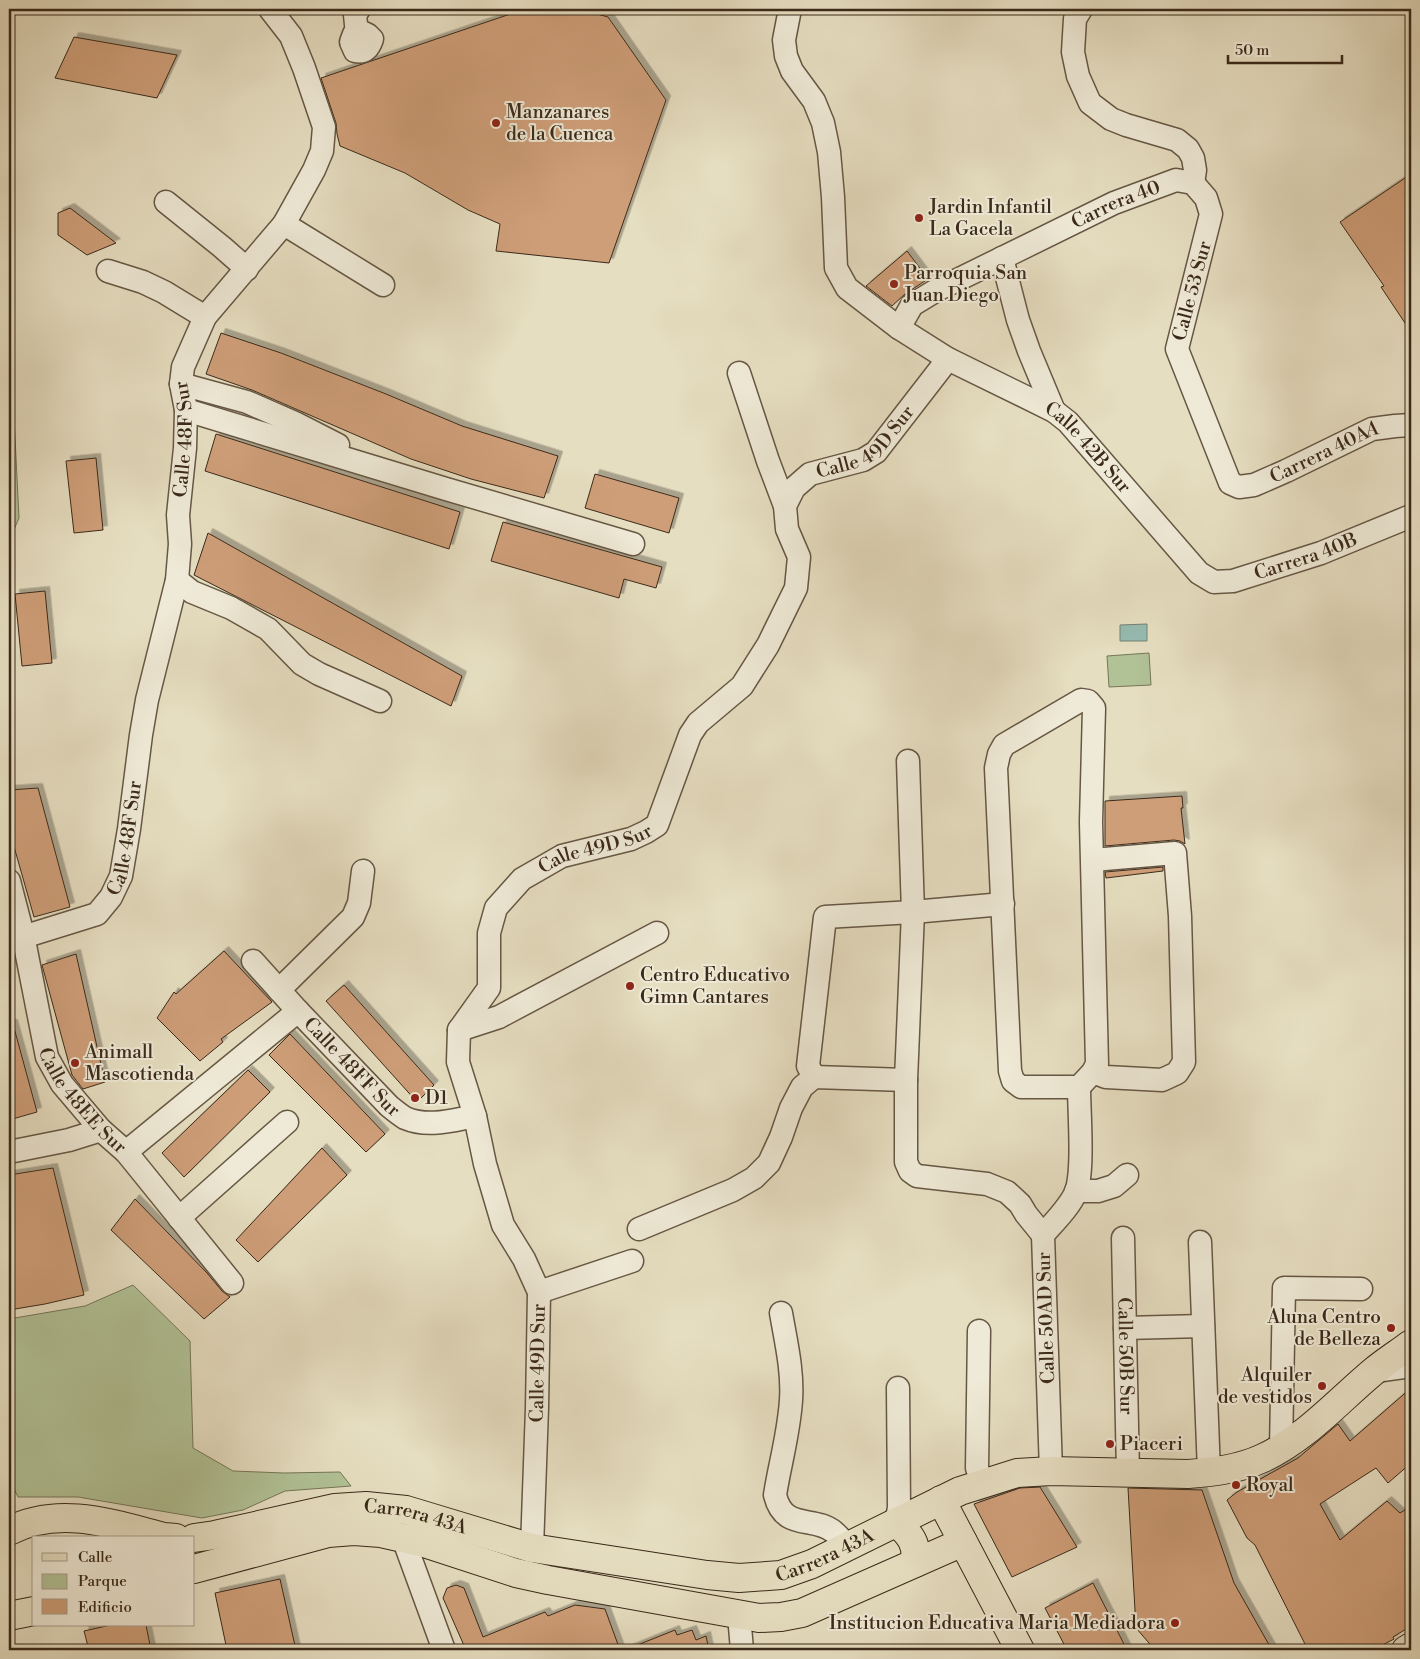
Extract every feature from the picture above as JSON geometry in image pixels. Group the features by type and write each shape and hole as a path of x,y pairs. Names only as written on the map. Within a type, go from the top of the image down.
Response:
{"main road":[{"name":"Carrera 43A","path":"195,1538 335,1508 366,1506 406,1510 532,1548 707,1575 740,1578 781,1574 812,1564 960,1491 1017,1473 1051,1471 1158,1474 1209,1472 1261,1459 1281,1449 1299,1436 1375,1371 1411,1344"},
{"path":"941,1500 1020,1650"},
{"path":"9,1531 36,1521 80,1518 105,1530 156,1536"},
{"path":"896,1522 911,1536 915,1545 915,1563"},
{"name":"Carrera 43A","path":"195,1570 328,1533 354,1531 381,1533 421,1542 516,1573 759,1618 802,1613 963,1542"},
{"path":"9,1616 32,1611"},
{"path":"1406,1650 1411,1647"}],"street":[{"name":"Calle 48F Sur","path":"16,939 97,914 111,897 121,876 147,700 177,580 180,544 178,515 185,448 186,410 182,384 183,366 205,317 284,224 317,164 322,151 324,127 304,68 291,36 270,9"},
{"path":"357,34 355,15 359,9"},
{"path":"790,9 784,40 786,56 792,72 814,101 823,123 829,152 836,268 847,288 899,328 948,359"},
{"name":"Calle 53 Sur","path":"1081,9 1075,19 1073,52 1078,76 1090,103 1111,118 1126,125 1177,140 1188,149 1193,158 1200,191 1211,214 1209,228 1176,349 1230,483 1240,487"},
{"name":"Carrera 40","path":"899,328 912,305 935,290 1114,203 1176,180 1200,191"},
{"path":"166,202 247,269"},
{"path":"284,224 383,285"},
{"path":"1002,258 1018,320 1054,411"},
{"path":"108,271 156,288 205,317"},
{"name":"Calle 42B Sur","path":"948,359 1054,411 1068,422 1199,573"},
{"name":"Calle 49D Sur","path":"532,1548 539,1292 524,1260 503,1225 485,1164 476,1116 458,1062 459,1030 489,988 489,933 496,908 522,879 562,856 631,839 658,826 690,735 698,723 742,686 768,645 796,588 799,557 787,529 784,506 794,488 810,474 864,460 876,452 948,359"},
{"path":"739,373 784,506"},
{"path":"182,384 246,402 295,423 385,470"},
{"path":"186,410 633,544"},
{"name":"Carrera 40AA","path":"1240,487 1254,485 1286,471 1372,429 1411,425"},
{"name":"Carrera 40B","path":"1199,573 1214,582 1233,581 1321,553 1411,516"},
{"path":"177,580 192,592 231,608 268,629 302,664 319,674 380,701"},
{"name":"Calle 50AD Sur","path":"1003,904 996,768 999,754 1004,745 1080,700 1088,701 1094,708 1091,822 1097,1064 1086,1080 1080,1166 1076,1191 1065,1209 1042,1235 1051,1471"},
{"path":"908,761 913,912 906,1080 906,1162 910,1171 917,1176 987,1184 1008,1192 1020,1204 1042,1235"},
{"path":"814,1077 808,1066 825,917 1003,904 1010,1071 1013,1081 1021,1087 1106,1077 1162,1080 1177,1073 1184,1062 1180,916 1175,853 1093,860"},
{"path":"279,990 353,917 359,903 363,871"},
{"name":"Calle 48EE Sur","path":"9,881 16,939 47,1057 62,1084 101,1130 126,1152 232,1282"},
{"path":"459,1030 499,1017 657,933"},
{"name":"Calle 48FF Sur","path":"253,961 389,1106 404,1117 422,1123 439,1123 476,1116"},
{"path":"126,1152 298,1011"},
{"path":"639,1228 733,1190 754,1178 769,1163 791,1108 802,1087 814,1077 906,1080"},
{"path":"179,1218 287,1122"},
{"path":"9,1152 69,1140 101,1130"},
{"path":"1076,1191 1098,1191 1114,1186 1127,1175"},
{"name":"Calle 50B Sur","path":"1123,1238 1128,1473"},
{"path":"1200,1242 1209,1472"},
{"path":"539,1292 632,1261"},
{"path":"1281,1449 1284,1288 1361,1289"},
{"path":"781,1313 789,1362 791,1398 787,1434 775,1495 783,1512 788,1517 834,1531 848,1547"},
{"path":"1125,1328 1203,1326"},
{"path":"978,1332 977,1468 982,1483"},
{"path":"1375,1371 1411,1366"},
{"path":"896,1522 899,1508 898,1388"},
{"path":"403,1538 444,1650"},
{"path":"739,1615 742,1650"}],"green space":[{"path":"9,346 19,518 9,541"},
{"path":"1149,653 1151,685 1109,687 1107,656"},
{"path":"133,1285 190,1341 193,1448 233,1471 284,1473 340,1472 351,1486 285,1491 243,1510 202,1518 78,1497 18,1497 9,1478 9,1319 85,1306"}],"water":[{"path":"1147,624 1147,641 1120,641 1120,625"}],"building":[{"name":"Manzanares de la Cuenca","path":"525,9 579,9 608,17 666,100 609,263 496,251 500,224 468,210 405,173 340,146 336,123 321,78"},
{"path":"74,37 177,55 157,98 55,78"},
{"path":"1411,174 1411,332 1381,287 1384,286 1340,222"},
{"path":"70,208 116,243 87,255 58,235 58,213"},
{"name":"Parroquia San Juan Diego","path":"907,251 928,279 905,294 892,306 866,286"},
{"path":"221,333 281,353 462,426 558,456 544,498 471,479 411,459 252,390 206,374"},
{"path":"216,434 460,512 449,549 205,471"},
{"path":"96,458 103,530 74,533 66,461"},
{"path":"595,474 679,498 669,533 585,508"},
{"path":"503,522 662,567 656,588 624,579 619,598 491,561"},
{"path":"208,533 462,676 451,706 194,575"},
{"path":"45,591 52,663 22,666 15,594"},
{"path":"38,788 70,907 34,917 9,829 9,790"},
{"path":"1182,796 1183,808 1181,808 1185,844 1174,840 1105,846 1105,801"},
{"path":"1163,867 1163,871 1106,878 1105,872"},
{"path":"224,951 272,1002 221,1039 223,1042 200,1061 157,1018 174,992 176,994"},
{"path":"76,954 105,1082 83,1089 72,1075 42,965"},
{"path":"344,985 434,1085 417,1102 326,1001"},
{"path":"9,1024 13,1024 37,1112 9,1120"},
{"path":"290,1034 385,1134 366,1152 269,1055"},
{"path":"248,1070 270,1092 184,1177 162,1153"},
{"path":"322,1148 347,1175 258,1262 236,1240"},
{"path":"53,1168 84,1295 9,1310 9,1175"},
{"path":"135,1199 222,1291 230,1297 204,1319 111,1230"},
{"path":"1411,1388 1411,1463 1388,1483 1376,1468 1320,1504 1340,1540 1387,1501 1400,1513 1411,1506 1411,1626 1393,1637 1394,1639 1373,1650 1308,1650 1255,1545 1247,1538 1227,1500 1237,1492 1298,1458 1338,1424 1350,1441"},
{"path":"1040,1487 1077,1547 1012,1577 974,1504 1020,1488"},
{"path":"1128,1488 1202,1490 1234,1583 1272,1650 1155,1650 1136,1628"},
{"path":"280,1579 296,1650 227,1650 215,1593"},
{"path":"1093,1583 1127,1650 1067,1650 1045,1608"},
{"path":"456,1585 464,1588 483,1637 545,1612 548,1616 575,1605 605,1609 620,1650 466,1650 443,1598 447,1588"},
{"path":"106,1626 146,1626 151,1650 89,1650 84,1631"},
{"path":"675,1630 677,1635 692,1630 696,1640 706,1636 709,1650 625,1650"}],"place":[{"name":"Manzanares de la Cuenca","path":"496,123"},
{"name":"Jardin Infantil La Gacela","path":"919,218"},
{"name":"Parroquia San Juan Diego","path":"894,284"},
{"name":"Centro Educativo Gimn Cantares","path":"630,986"},
{"name":"Animall Mascotienda","path":"75,1063"},
{"name":"D1","path":"415,1098"},
{"name":"Aluna Centro de Belleza","path":"1391,1328"},
{"name":"Alquiler de vestidos","path":"1322,1386"},
{"name":"Piaceri","path":"1110,1444"},
{"name":"Royal","path":"1236,1485"},
{"name":"Institucion Educativa Maria Mediadora","path":"1175,1623"}]}
